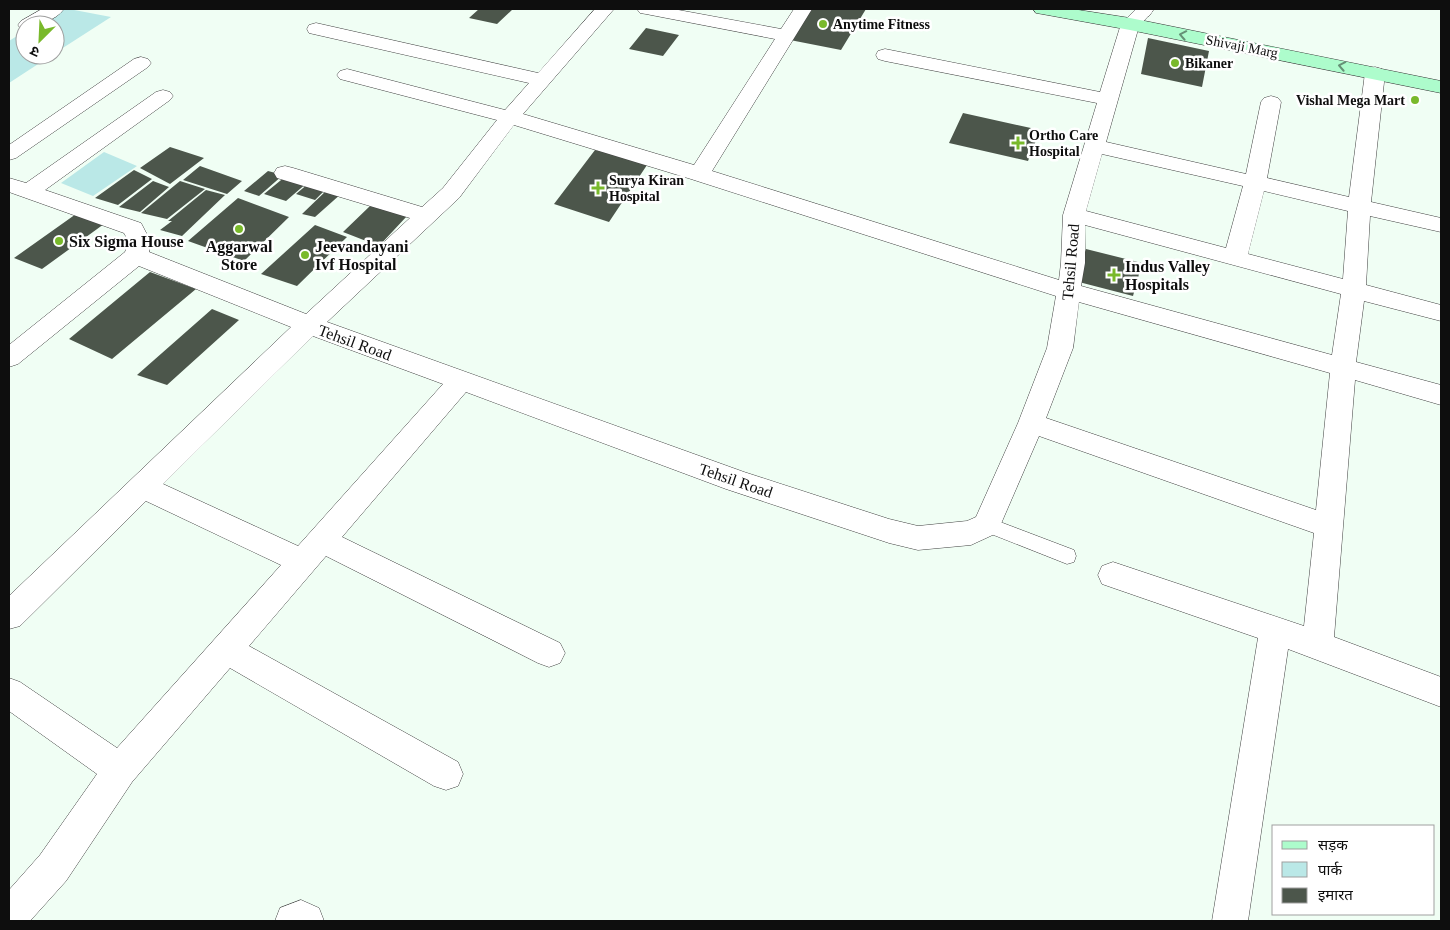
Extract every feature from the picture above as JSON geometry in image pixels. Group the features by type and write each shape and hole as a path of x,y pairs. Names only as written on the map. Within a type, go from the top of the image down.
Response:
{"main road":[{"name":"Shivaji Marg","path":"1042,9 1135,13 1441,71"},
{"name":"Shivaji Marg","path":"1135,13 1375,73 1441,87"}],"street":[{"path":"9,616 309,325 451,193 510,117 605,9"},
{"path":"646,9 786,36"},
{"path":"699,174 803,9"},
{"name":"Tehsil Road","path":"136,256 309,325 736,481 918,538 971,533 987,525 1031,423 1060,348 1072,263 1074,215 1135,13"},
{"path":"316,29 543,80"},
{"path":"885,56 1109,100"},
{"path":"9,154 141,63"},
{"path":"1318,646 1343,367 1354,289 1359,206 1375,73"},
{"path":"347,75 510,117 699,174 1068,291 1441,395"},
{"path":"18,189 162,96"},
{"path":"1235,258 1255,182 1271,102"},
{"path":"1096,146 1441,225"},
{"path":"285,173 427,216"},
{"path":"9,358 136,256 140,242 133,228 18,189"},
{"path":"1074,215 1441,313"},
{"path":"9,917 53,868 120,770 461,380"},
{"path":"1031,423 1329,526"},
{"path":"143,487 312,551 549,653"},
{"path":"1113,575 1318,646 1441,692"},
{"path":"1230,921 1275,631"},
{"path":"226,649 446,774"},
{"path":"9,693 120,770"},
{"path":"293,921 301,918 306,921"}],"lane":[{"path":"987,525 1067,556"}],"green space":[{"path":"62,9 69,9 111,17 65,47 65,15 52,15"},
{"path":"15,37 15,65 37,65 9,83 9,41"},
{"path":"104,152 137,166 93,196 61,183"}],"building":[{"path":"479,9 513,9 497,24 469,18"},
{"path":"810,9 866,9 841,50 790,40"},
{"path":"646,28 679,35 663,56 629,49"},
{"name":"Bikaner","path":"1148,38 1209,51 1202,87 1141,74"},
{"path":"963,113 1040,130 1028,161 949,143"},
{"path":"170,147 204,158 170,184 140,168"},
{"path":"595,150 649,162 609,222 554,204"},
{"path":"200,166 242,181 227,194 183,180"},
{"path":"134,170 152,179 118,205 95,198"},
{"path":"268,171 283,175 259,196 244,191"},
{"path":"286,176 308,182 286,201 264,194"},
{"path":"153,181 169,187 140,212 119,207"},
{"path":"180,181 205,189 167,219 141,213"},
{"path":"309,183 326,189 315,200 296,194"},
{"path":"328,189 342,193 315,217 302,214"},
{"path":"206,190 225,195 182,236 160,230 172,221 168,221"},
{"name":"Aggarwal Store","path":"238,198 289,217 244,261 188,241"},
{"path":"370,206 407,216 379,246 343,232"},
{"name":"Six Sigma House","path":"76,214 104,224 42,269 14,258"},
{"name":"Jeevandayani Ivf Hospital","path":"315,225 347,237 297,286 261,274"},
{"path":"1086,249 1142,263 1133,296 1075,281"},
{"path":"150,272 196,289 112,359 69,339"},
{"path":"212,309 239,320 167,385 137,375"}],"place":[{"name":"Anytime Fitness","path":"823,24"},
{"name":"Bikaner","path":"1175,63"},
{"name":"Vishal Mega Mart","path":"1415,100"},
{"name":"Ortho Care Hospital","path":"1018,143"},
{"name":"Surya Kiran Hospital","path":"598,188"},
{"name":"Aggarwal Store","path":"239,229"},
{"name":"Six Sigma House","path":"59,241"},
{"name":"Jeevandayani Ivf Hospital","path":"305,255"},
{"name":"Indus Valley Hospitals","path":"1114,275"}]}
